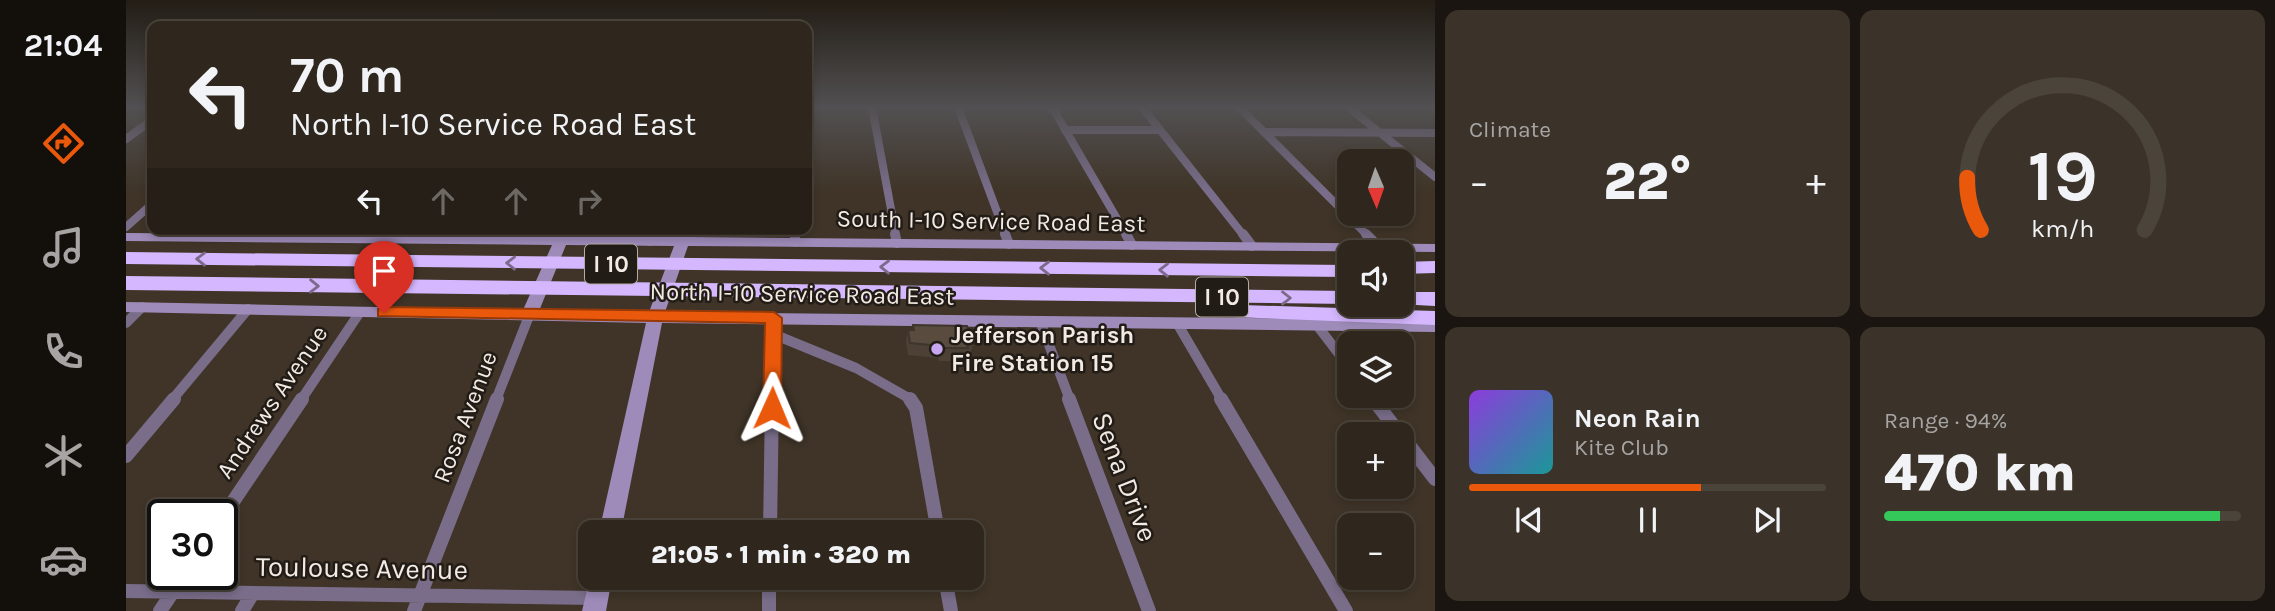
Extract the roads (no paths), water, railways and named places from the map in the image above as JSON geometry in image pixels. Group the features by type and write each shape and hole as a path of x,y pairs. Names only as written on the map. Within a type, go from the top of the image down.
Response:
{"highway":[{"name":"I 10","path":"126,258 1337,271"},
{"path":"1414,270 1435,270"},
{"name":"I 10","path":"126,283 1337,298"},
{"path":"1095,296 1177,309 1435,318"},
{"path":"1414,299 1435,299"}],"street":[{"path":"877,136 897,243"},
{"path":"969,136 1009,244"},
{"path":"1068,136 1132,245"},
{"path":"1164,136 1252,246"},
{"path":"1268,136 1372,240"},
{"path":"1384,136 1435,177"},
{"path":"126,227 147,208"},
{"name":"South I-10 Service Road East","path":"126,237 186,235"},
{"name":"South I-10 Service Road East","path":"562,235 650,241 686,235 795,236 897,243 1337,247"},
{"name":"Rosa Avenue","path":"414,611 562,235"},
{"path":"639,235 650,241"},
{"path":"613,520 655,317 686,235"},
{"name":"South I-10 Service Road East","path":"1414,248 1435,248"},
{"path":"126,323 134,307"},
{"name":"North I-10 Service Road East","path":"134,307 655,317 773,326 1040,321 1435,326"},
{"path":"126,456 248,309"},
{"name":"Andrews Avenue","path":"235,499 360,312"},
{"name":"Sena Drive","path":"1040,321 1149,611"},
{"path":"1177,323 1346,611"},
{"path":"1316,324 1337,351"},
{"path":"770,520 773,326 856,368 914,403 936,520"},
{"path":"1380,408 1391,422"},
{"path":"1414,452 1435,479"},
{"path":"769,590 769,611"},
{"path":"948,590 951,611"},
{"name":"Toulouse Avenue","path":"126,591 597,595"},
{"path":"160,611 173,592"},
{"path":"242,611 253,593"}],"place":[{"name":"Jefferson Parish Fire Station 15","path":"937,349"}]}
